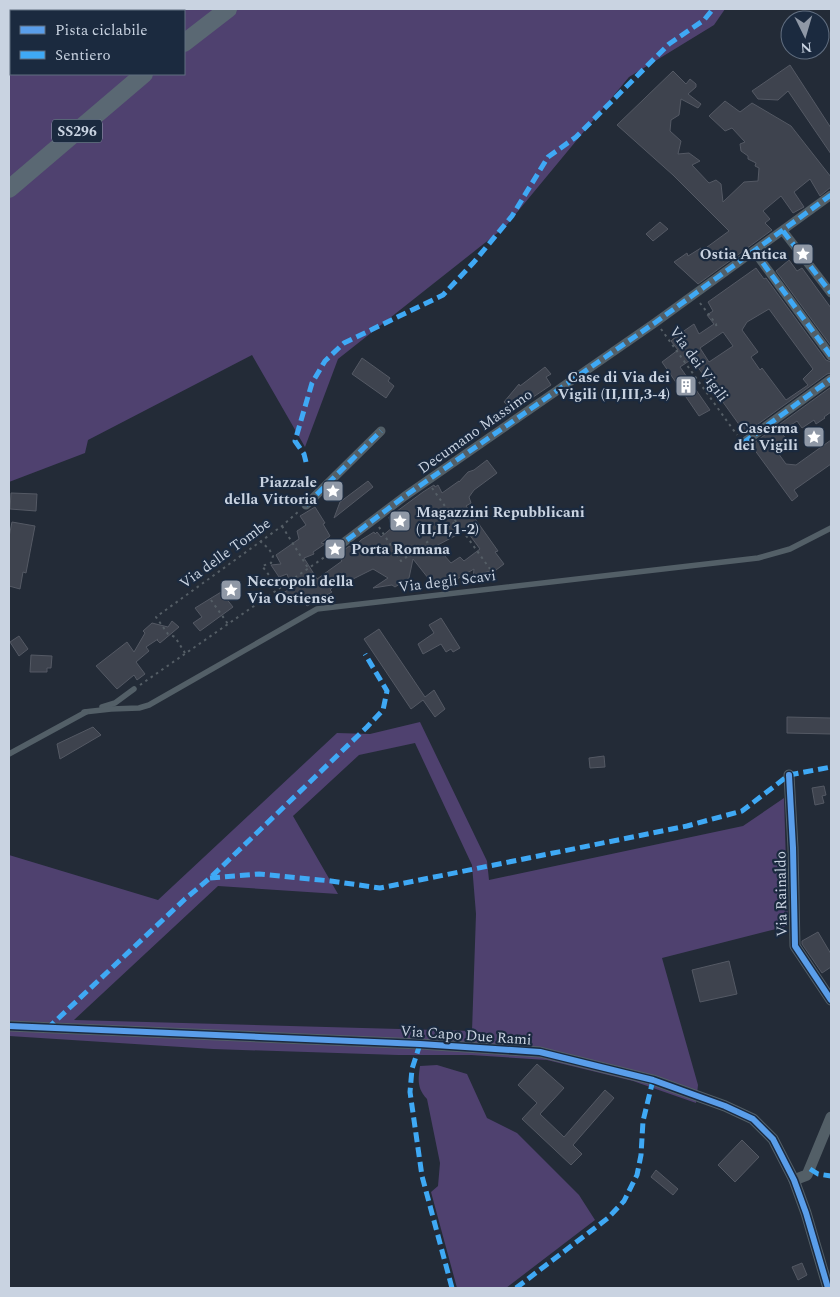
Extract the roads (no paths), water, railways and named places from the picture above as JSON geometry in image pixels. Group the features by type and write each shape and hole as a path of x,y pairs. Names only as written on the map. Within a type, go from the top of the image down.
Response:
{"main road":[{"path":"185,42 228,9"},
{"name":"SS296","path":"9,189 143,75"}],"street":[{"name":"Decumano Massimo","path":"335,549 373,519 656,322 831,195"},
{"path":"782,231 831,293"},
{"path":"754,251 831,356"},
{"path":"743,442 831,379"},
{"path":"306,505 381,431"},
{"name":"Via Rainaldo","path":"789,775 795,946 831,1000"},
{"name":"Via Capo Due Rami","path":"9,1026 420,1044 540,1052 653,1080 725,1106 753,1119 773,1139 794,1180 806,1213 828,1288"},
{"path":"794,1180 808,1174 831,1117"}],"lane":[{"name":"Via degli Scavi","path":"84,712 139,708 149,705 317,609 758,558 790,549 831,528"},
{"name":"Via degli Scavi","path":"9,754 84,712 115,703 134,689"}],"place":[{"name":"Ostia Antica","path":"803,254"},
{"name":"Case di Via dei Vigili (II,III,3-4)","path":"686,386"},
{"name":"Caserma dei Vigili","path":"814,437"},
{"name":"Piazzale della Vittoria","path":"333,491"},
{"name":"Magazzini Repubblicani (II,II,1-2)","path":"400,521"},
{"name":"Porta Romana","path":"335,549"},
{"name":"Necropoli della Via Ostiense","path":"231,590"}]}
